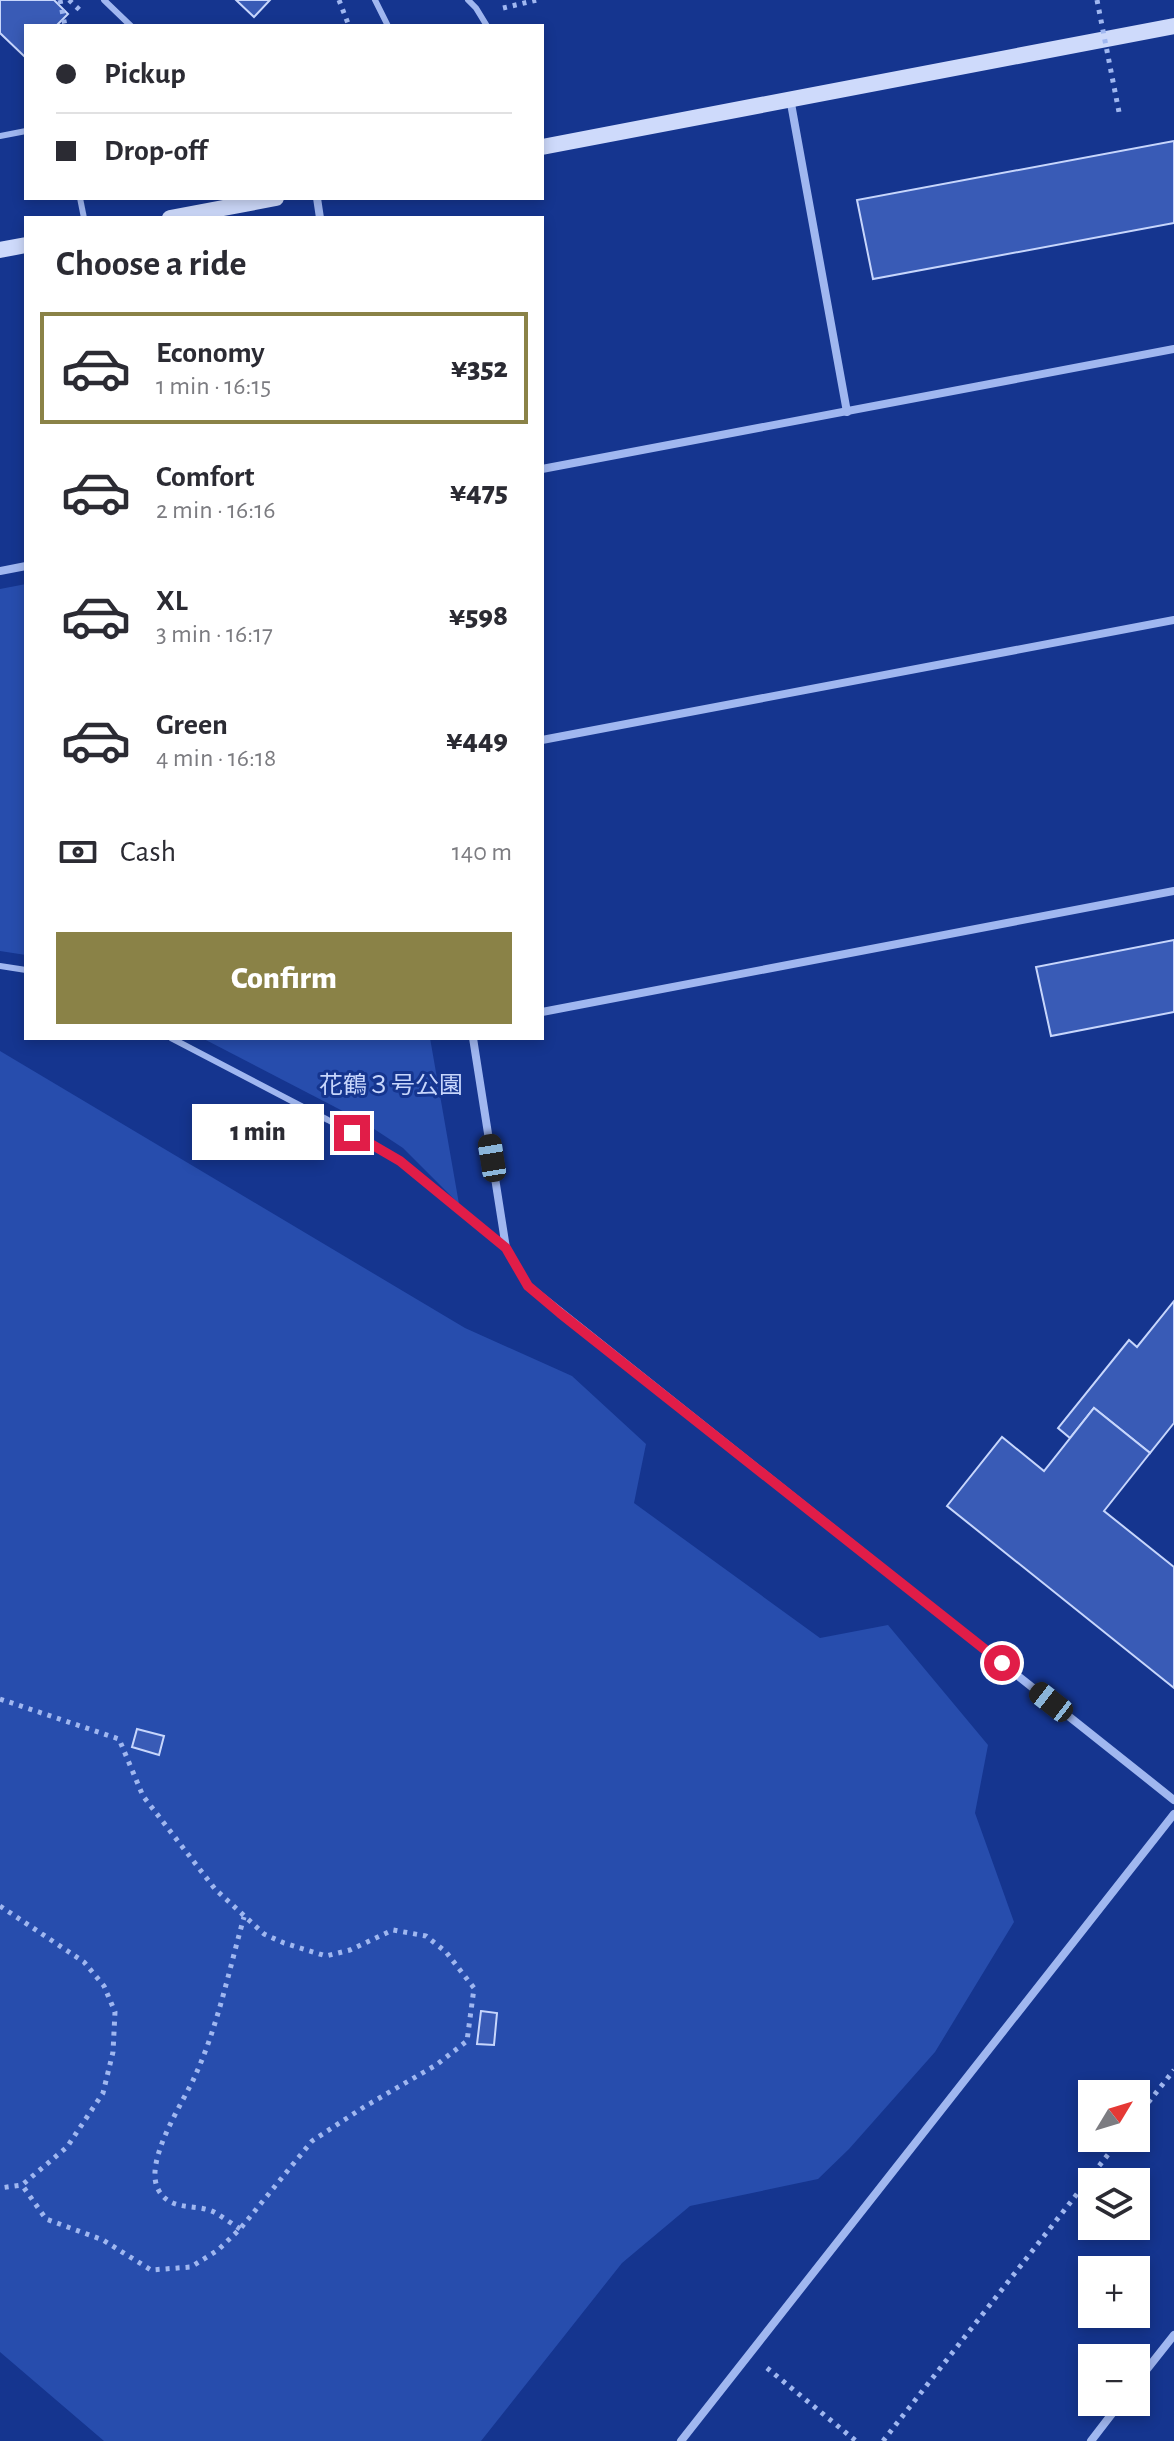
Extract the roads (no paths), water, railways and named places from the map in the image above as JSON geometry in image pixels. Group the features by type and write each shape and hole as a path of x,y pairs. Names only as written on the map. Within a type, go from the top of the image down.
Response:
{"street":[{"path":"544,147 1174,26"},
{"path":"790,98 847,412"},
{"path":"181,216 265,200"},
{"path":"0,250 24,245"},
{"path":"544,469 1174,349"},
{"path":"0,571 24,566"},
{"path":"544,740 1174,620"},
{"path":"544,1012 1174,891"},
{"path":"473,1040 506,1248 528,1286 1174,1800"},
{"path":"681,2441 1174,1814"},
{"path":"1150,2365 1174,2335"},
{"path":"1091,2441 1110,2416"}],"lane":[{"path":"104,0 129,24"},
{"path":"375,0 387,24"},
{"path":"468,0 486,24"},
{"path":"0,136 24,131"},
{"path":"0,966 24,970"},
{"path":"175,1040 400,1161 506,1248"}],"park label":[{"name":"花鶴３号公園","path":"391,1085"}]}
